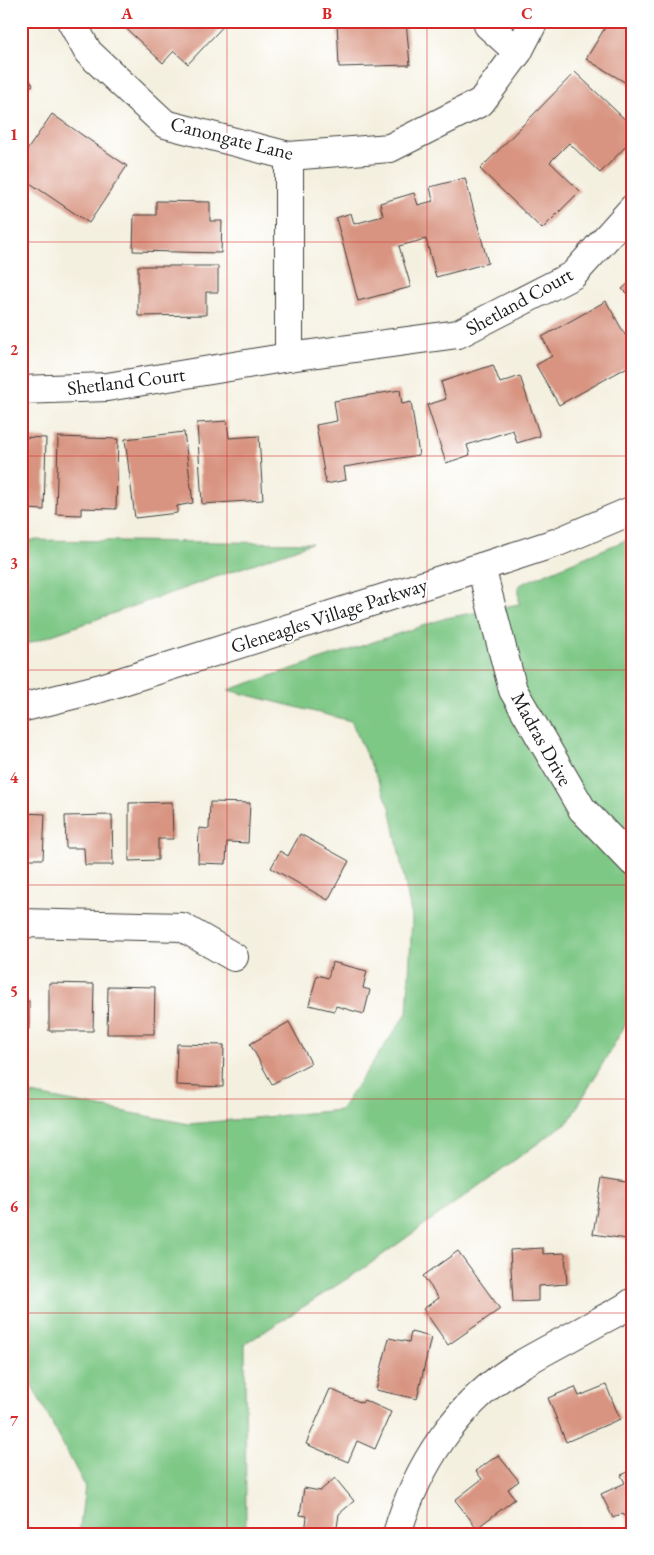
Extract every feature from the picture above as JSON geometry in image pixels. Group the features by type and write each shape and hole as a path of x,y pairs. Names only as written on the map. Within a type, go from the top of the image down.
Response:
{"street":[{"name":"Canongate Lane","path":"71,21 88,52 166,124 289,156 390,148 481,102 518,52 534,21"},
{"path":"488,25 518,52"},
{"path":"289,156 289,357"},
{"name":"Shetland Court","path":"21,390 107,387 289,357 458,334 573,275 633,208"},
{"name":"Gleneagles Village Parkway","path":"21,708 101,688 481,567 558,542 633,510"},
{"name":"Madras Drive","path":"481,567 513,690 582,809 633,862"},
{"path":"21,923 182,927 234,957"},
{"path":"397,1534 406,1502 424,1466 444,1435 482,1394 518,1366 632,1304"}],"green space":[{"path":"633,537 633,1012 569,1121 367,1266 245,1344 246,1534 79,1534 85,1486 21,1365 21,1092 189,1124 340,1110 407,1013 412,918 390,807 351,721 228,690 446,618 519,604 519,585"},
{"path":"21,540 312,543 21,646"}],"building":[{"path":"118,21 228,21 188,64 174,51 163,63"},
{"path":"337,21 406,21 410,65 339,67"},
{"path":"609,21 633,21 633,87 586,59"},
{"path":"21,65 33,85 21,91"},
{"path":"575,72 633,127 633,139 600,173 569,143 550,162 580,191 542,229 480,169"},
{"path":"52,114 127,166 89,223 21,177 21,159"},
{"path":"465,178 488,263 436,277 426,239 399,246 411,287 358,301 336,218 351,213 354,224 383,216 380,203 414,193 418,205 433,201 430,187"},
{"path":"156,201 210,202 210,221 222,221 221,253 133,251 134,215 156,215"},
{"path":"138,266 218,266 218,292 206,292 206,315 138,316"},
{"path":"633,279 633,300 622,289"},
{"path":"606,301 633,349 633,364 559,405 536,365 552,356 542,337"},
{"path":"493,365 500,383 520,376 540,436 517,443 513,430 467,445 470,455 446,463 427,405 446,399 441,382"},
{"path":"400,390 402,404 411,402 419,455 344,467 346,480 326,484 316,425 337,421 334,401"},
{"path":"227,421 229,438 259,436 263,500 202,504 197,423"},
{"path":"21,432 23,432 23,437 46,438 44,510 27,509 27,523 21,523"},
{"path":"184,432 193,503 177,506 177,513 135,518 125,439"},
{"path":"58,437 118,439 116,509 81,508 81,515 56,514"},
{"path":"172,802 173,839 158,839 158,860 129,861 129,803"},
{"path":"210,802 250,803 248,843 227,842 226,864 198,863 199,828 209,829"},
{"path":"21,813 45,814 43,859 21,859"},
{"path":"112,815 113,865 85,865 84,848 66,848 65,816"},
{"path":"300,834 349,861 328,900 271,868 280,851 288,856"},
{"path":"332,962 367,971 363,988 370,990 364,1014 336,1006 334,1011 309,1005 317,975 328,978"},
{"path":"49,983 94,984 93,1031 49,1031"},
{"path":"108,986 155,987 154,1034 107,1034"},
{"path":"21,1001 29,1001 29,1029 21,1029"},
{"path":"289,1022 311,1063 272,1084 250,1044"},
{"path":"177,1044 224,1045 223,1087 176,1085"},
{"path":"602,1178 633,1183 633,1240 593,1234"},
{"path":"543,1248 543,1254 565,1253 567,1284 538,1286 538,1301 513,1302 510,1250"},
{"path":"458,1251 500,1309 448,1345 423,1309 439,1298 423,1276"},
{"path":"411,1332 431,1337 417,1399 376,1390 389,1338 409,1342"},
{"path":"606,1385 620,1419 566,1442 548,1398 575,1387 579,1396"},
{"path":"330,1389 362,1403 364,1400 391,1412 375,1449 357,1441 348,1462 306,1444"},
{"path":"498,1455 519,1481 508,1489 515,1499 477,1528 455,1500 482,1479 476,1471"},
{"path":"633,1470 633,1534 623,1513 613,1518 601,1494 625,1483 621,1475"},
{"path":"335,1478 354,1501 339,1514 336,1534 305,1534 307,1516 300,1515 304,1488 320,1491"}]}
